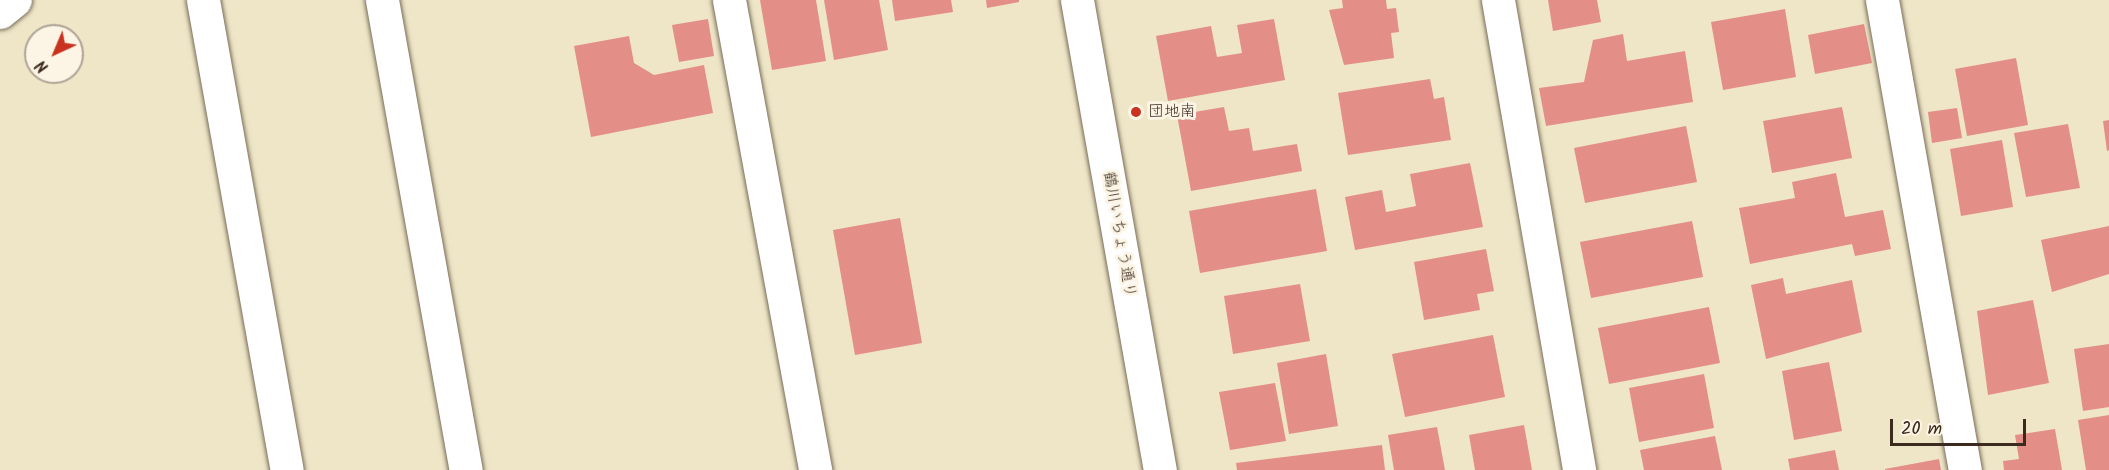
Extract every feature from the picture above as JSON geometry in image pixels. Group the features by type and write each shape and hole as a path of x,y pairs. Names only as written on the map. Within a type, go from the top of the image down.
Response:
{"street":[{"path":"0,12 15,0"},
{"path":"203,0 286,470"},
{"path":"382,0 466,470"},
{"path":"729,0 814,470"},
{"name":"鶴川いちょう通り","path":"1077,0 1161,470"},
{"path":"1498,0 1580,470"},
{"path":"1882,0 1965,470"}],"building":[{"path":"760,0 816,0 826,61 772,70"},
{"path":"824,0 879,0 888,50 834,60"},
{"path":"892,0 951,0 953,12 895,21"},
{"path":"986,0 1019,0 1019,2 987,8"},
{"path":"1342,0 1386,0 1387,9 1396,8 1399,32 1391,33 1394,58 1344,65 1329,10 1343,8"},
{"path":"1548,0 1597,0 1601,22 1553,31"},
{"path":"1785,9 1796,77 1723,90 1711,22"},
{"path":"708,19 714,56 679,62 672,25"},
{"path":"1274,19 1285,80 1168,101 1156,36 1211,26 1217,57 1242,53 1237,25"},
{"path":"1864,24 1872,63 1815,74 1808,35"},
{"path":"1623,34 1627,61 1685,51 1693,102 1546,126 1539,88 1584,82 1593,40"},
{"path":"629,36 634,63 654,75 704,65 713,113 591,137 574,46"},
{"path":"2016,58 2028,125 1967,136 1955,69"},
{"path":"1430,79 1434,99 1444,97 1451,140 1348,155 1338,93"},
{"path":"1224,107 1229,131 1249,128 1253,151 1297,144 1302,171 1191,191 1177,115"},
{"path":"1842,107 1852,158 1772,173 1763,121"},
{"path":"1957,108 1962,138 1932,143 1928,112"},
{"path":"2109,120 2109,150 2107,151 2103,121"},
{"path":"2068,124 2080,188 2026,197 2014,133"},
{"path":"1686,126 1697,182 1585,203 1574,148"},
{"path":"2002,140 2013,207 1961,216 1950,149"},
{"path":"1470,163 1483,227 1355,250 1345,197 1382,190 1386,212 1416,206 1410,174"},
{"path":"1836,173 1845,217 1883,210 1891,249 1855,256 1852,244 1750,264 1739,208 1795,198 1792,182"},
{"path":"1316,189 1327,251 1200,273 1189,211"},
{"path":"900,218 922,343 855,355 833,230"},
{"path":"1692,221 1703,277 1591,298 1580,242"},
{"path":"2109,226 2109,274 2052,292 2041,240"},
{"path":"1486,249 1494,291 1477,294 1480,310 1424,320 1414,262"},
{"path":"1783,278 1786,294 1852,280 1862,332 1766,359 1751,285"},
{"path":"1300,284 1310,341 1233,354 1224,296"},
{"path":"2033,300 2049,383 1988,395 1977,311"},
{"path":"1709,307 1720,363 1609,384 1598,328"},
{"path":"1493,335 1505,397 1405,417 1392,354"},
{"path":"2109,344 2109,407 2083,411 2074,349"},
{"path":"1326,354 1338,426 1289,434 1277,363"},
{"path":"1829,362 1842,431 1794,440 1782,371"},
{"path":"1704,374 1714,428 1639,442 1629,388"},
{"path":"1275,383 1286,441 1230,450 1219,392"},
{"path":"2109,415 2109,470 2086,470 2078,420"},
{"path":"1524,425 1532,470 1475,470 1469,435"},
{"path":"1437,427 1445,470 1394,470 1388,435"},
{"path":"2055,429 2062,470 2004,470 2003,461 2019,459 2015,435"},
{"path":"1715,436 1722,470 1644,470 1640,450"},
{"path":"1382,445 1385,470 1237,470 1236,463"},
{"path":"1835,450 1839,470 1790,470 1788,459"},
{"path":"1939,459 1941,470 1885,470 1885,469"}],"place":[{"name":"団地南","path":"1136,112"}]}
